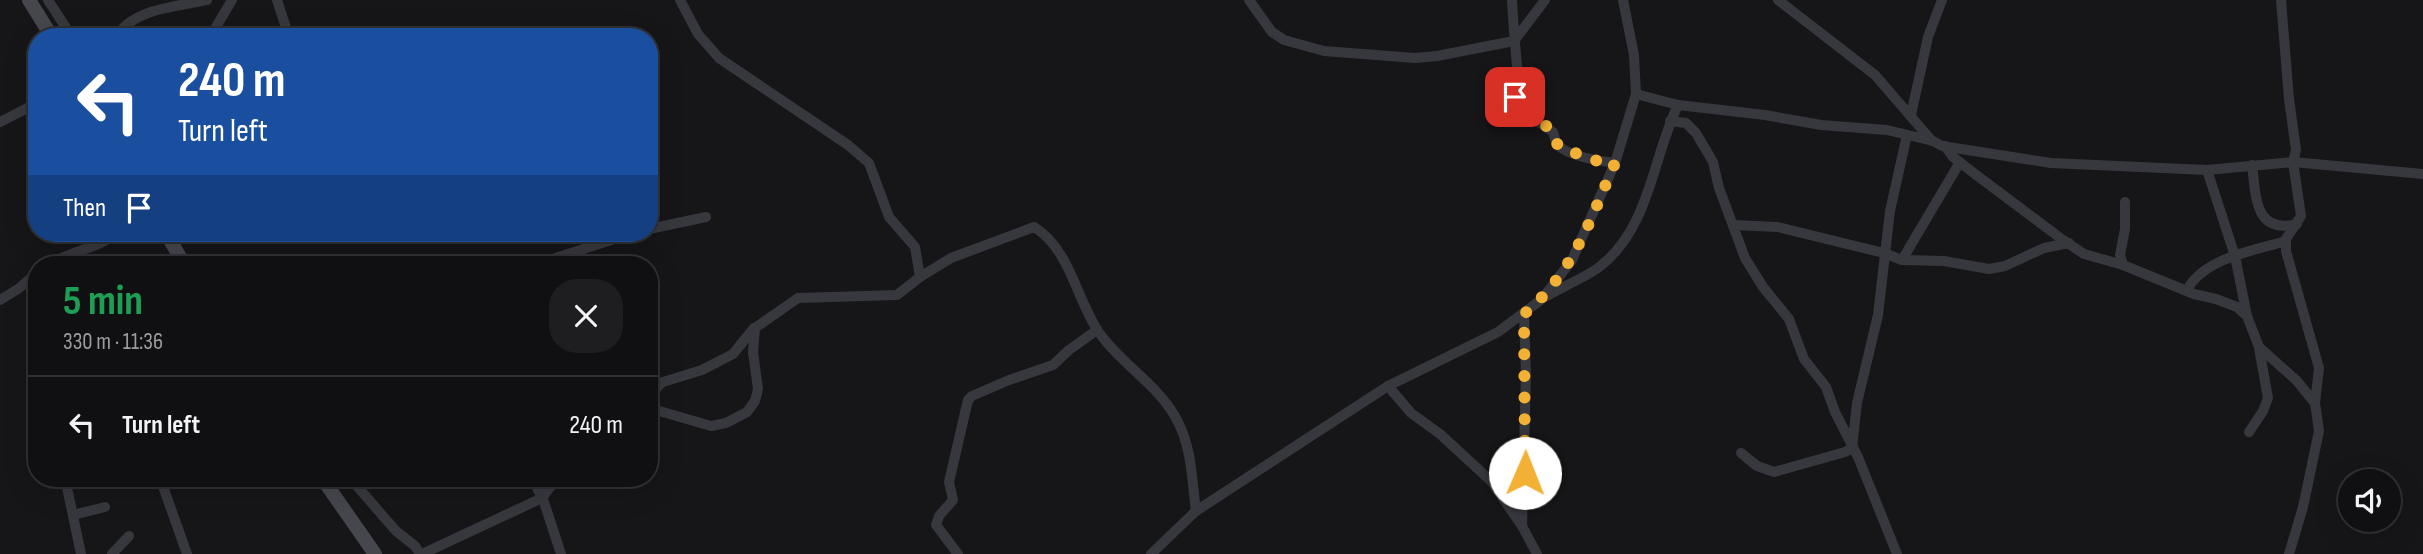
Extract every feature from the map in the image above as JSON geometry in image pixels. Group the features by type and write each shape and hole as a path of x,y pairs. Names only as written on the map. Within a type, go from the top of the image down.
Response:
{"main road":[{"path":"29,0 46,28"},
{"path":"328,487 375,554"}],"street":[{"path":"48,0 66,28"},
{"path":"123,28 140,17 178,4 207,0"},
{"path":"215,28 232,0"},
{"path":"276,0 286,28"},
{"path":"680,0 698,34 719,58 856,151 869,163 889,217 915,247 920,277"},
{"path":"1249,0 1272,32 1284,40 1324,51 1415,58 1514,41 1545,0"},
{"path":"1512,0 1517,67 1515,91 1519,105 1534,120 1553,132 1556,144 1562,149 1593,160 1615,163"},
{"path":"1542,299 1572,260 1615,163 1636,94 1634,55 1623,0"},
{"path":"1778,0 1875,75 1933,141"},
{"path":"1912,116 1928,37 1942,0"},
{"path":"2187,290 2201,272 2235,256 2286,241 2301,216 2292,162 2296,150 2281,0"},
{"path":"1636,94 1678,105 1907,135 1945,146 2051,163 2207,170 2292,162 2423,174"},
{"path":"1151,554 1196,511 1388,386 1498,332 1542,299 1597,268 1628,237 1639,214 1670,121 1678,105"},
{"path":"0,122 28,108"},
{"path":"1670,121 1686,124 1707,148 1745,258 1763,287 1789,319 1804,359 1826,387 1897,554"},
{"path":"1741,453 1757,467 1774,472 1845,452 1852,447 1857,403 1878,315 1890,211 1907,135"},
{"path":"1945,146 1960,162 2084,254 2123,265 2237,307 2247,316"},
{"path":"1902,260 1960,162"},
{"path":"2252,165 2257,200 2265,220 2273,225 2297,224"},
{"path":"2207,170 2235,256 2247,316 2259,348 2268,398 2249,432"},
{"path":"2123,265 2120,255 2125,229 2125,202"},
{"path":"658,227 706,217"},
{"path":"1733,225 1778,227 1884,253 1902,260 1944,261 1989,269 2005,266 2044,248 2069,243"},
{"path":"658,388 663,382 702,370 733,354 755,328 798,298 897,295 951,258 1034,227 1064,261 1097,330 1125,363 1160,395 1177,420 1189,456 1196,511"},
{"path":"2286,241 2290,268 2319,368 2315,403 2319,431 2303,507 2289,554"},
{"path":"73,256 104,242"},
{"path":"562,256 605,242"},
{"path":"0,300 28,281"},
{"path":"1522,526 1526,374 1524,314"},
{"path":"658,411 711,426 726,423 747,412 755,401 758,390 753,352 755,328"},
{"path":"958,554 936,525 939,516 953,500 949,482 968,400 1009,380 1053,365 1069,349 1097,330"},
{"path":"2259,348 2296,380 2315,403"},
{"path":"1388,386 1411,413 1448,441 1491,481 1522,526 1537,554"},
{"path":"67,487 81,554"},
{"path":"163,487 187,554"},
{"path":"358,487 421,554 542,498 551,487"},
{"path":"536,487 561,554"},
{"path":"74,515 105,507"},
{"path":"112,554 129,536"}],"route":[{"path":"1515,97 1534,120 1553,132 1556,144 1562,149 1593,160 1615,163 1572,260 1542,299 1524,314 1525,473"}]}
